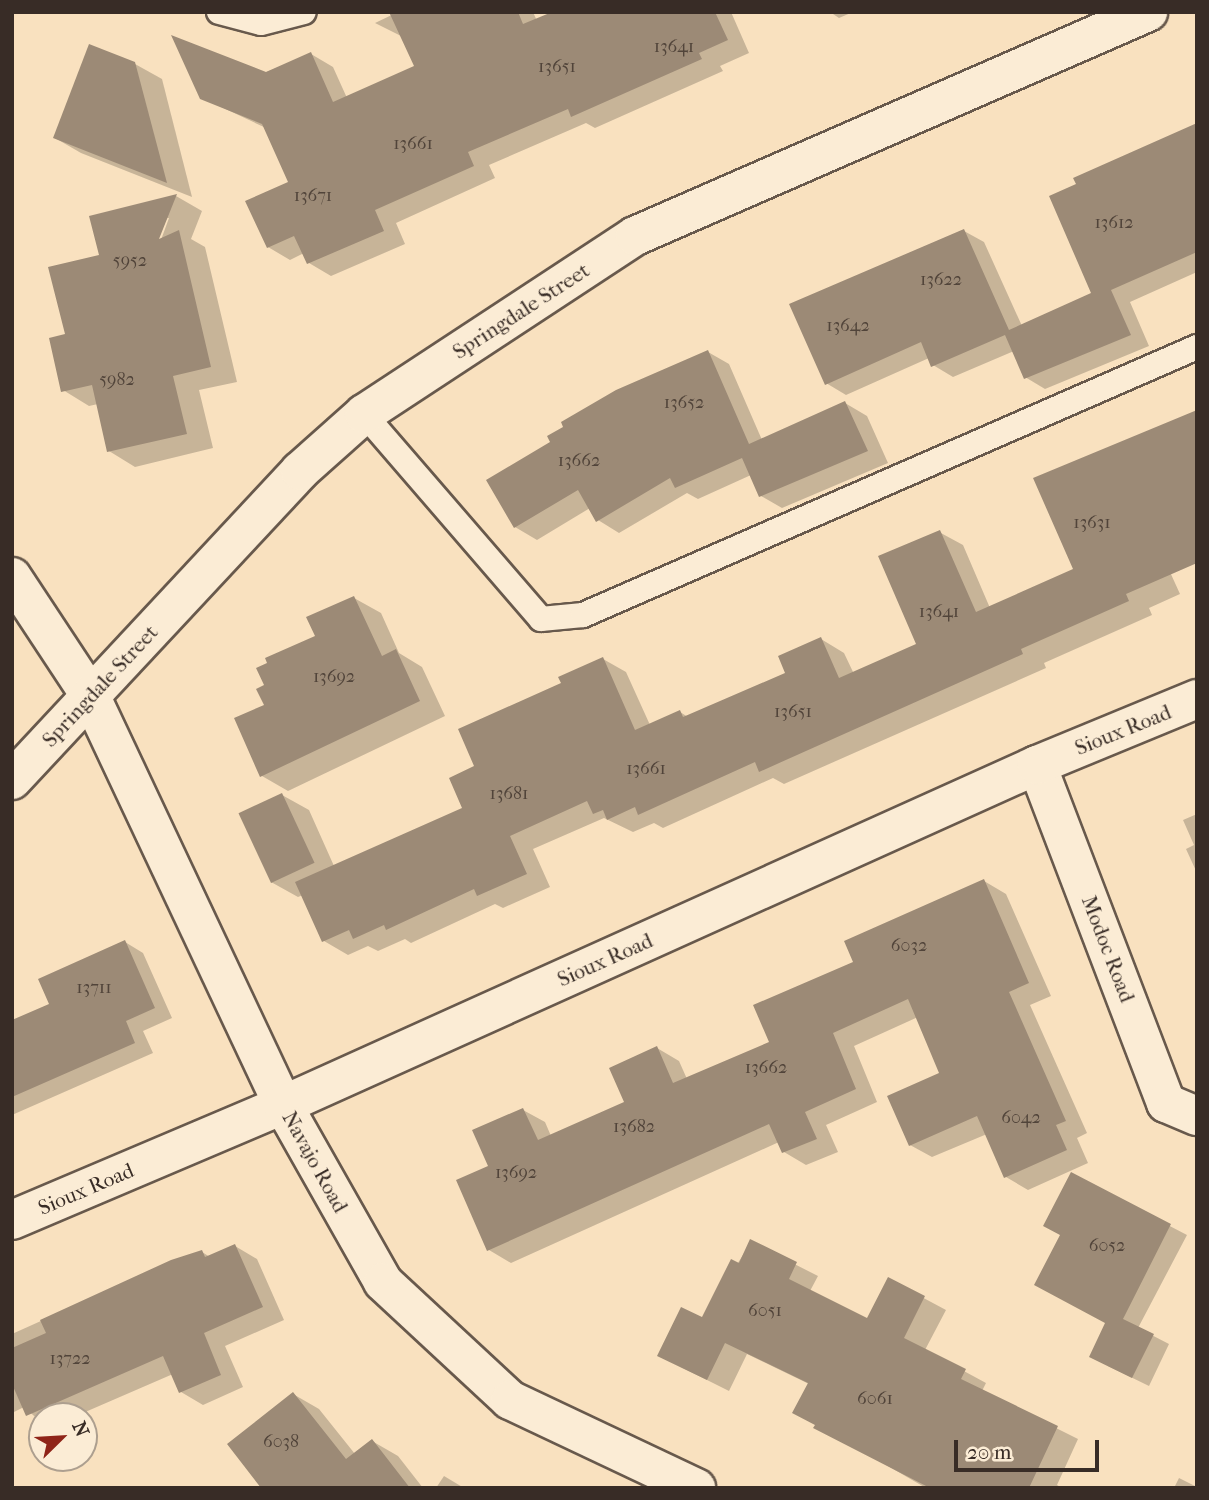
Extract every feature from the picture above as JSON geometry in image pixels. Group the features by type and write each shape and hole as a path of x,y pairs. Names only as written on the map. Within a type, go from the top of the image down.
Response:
{"street":[{"name":"Springdale Street","path":"12,780 300,471 364,414 635,236 1147,12"},
{"name":"Navajo Road","path":"15,594 91,697 283,1105 383,1282 510,1400 696,1488"},
{"name":"Sioux Road","path":"12,1220 283,1105 1037,765 1197,699"},
{"name":"Modoc Road","path":"1037,765 1166,1102 1197,1116"}],"lane":[{"path":"219,12 261,23 304,12"},
{"path":"364,414 541,619 583,615 1197,347"}],"building":[{"path":"389,12 518,12 523,24 552,12 715,12 728,40 699,53 702,59 571,117 568,109 468,152 474,166 375,210 384,231 307,264 294,236 267,248 245,201 288,182 262,124 200,99 171,35 266,72 311,52 333,102 414,66"},
{"path":"89,44 135,62 167,183 53,138"},
{"path":"1197,123 1197,252 1111,290 1131,335 1024,379 1005,335 931,367 921,342 825,385 789,304 964,229 1009,330 1091,293 1049,196 1076,184 1073,178"},
{"path":"177,194 159,239 179,230 211,367 173,376 187,434 107,452 92,385 61,392 49,338 65,334 48,267 99,255 89,216"},
{"path":"708,350 749,444 845,401 868,451 759,497 742,458 675,488 670,478 596,522 578,490 514,528 486,480 550,442 547,436 563,427 561,422 616,390"},
{"path":"1197,410 1197,563 1126,594 1129,601 1021,649 1023,654 759,772 755,762 638,815 635,807 607,820 603,810 593,814 587,801 510,836 527,874 477,896 474,889 386,930 384,925 353,939 349,930 322,942 295,882 462,808 449,778 474,766 458,729 561,683 558,677 603,657 635,730 680,710 683,717 785,673 778,656 821,637 839,678 916,644 878,556 940,530 976,612 1073,569 1033,478"},
{"path":"354,596 382,656 396,649 420,701 260,777 234,718 264,705 256,689 264,685 256,668 267,663 265,658 315,636 306,617"},
{"path":"282,793 315,863 271,883 238,813"},
{"path":"984,879 1029,983 1009,992 1066,1121 1056,1125 1067,1150 1004,1178 977,1116 909,1146 887,1096 939,1073 908,999 833,1033 856,1089 805,1112 817,1139 782,1153 769,1124 487,1251 456,1180 488,1166 472,1130 523,1108 538,1140 624,1102 609,1068 657,1046 673,1083 769,1042 753,1005 853,962 844,941"},
{"path":"125,940 155,1008 126,1021 135,1043 12,1097 12,1020 49,1004 38,979"},
{"path":"1071,1172 1171,1224 1123,1319 1154,1334 1132,1378 1089,1357 1105,1323 1034,1285 1060,1235 1043,1226"},
{"path":"750,1239 797,1262 789,1279 867,1318 888,1277 925,1296 904,1338 966,1369 961,1379 1058,1426 1029,1488 930,1488 813,1428 815,1425 792,1413 808,1383 725,1343 707,1380 657,1356 681,1307 702,1317 731,1259 739,1263"},
{"path":"235,1244 263,1307 204,1333 221,1375 179,1393 163,1356 58,1402 28,1402 26,1416 12,1384 12,1348 46,1333 40,1320 171,1260 202,1250 205,1257"},
{"path":"293,1392 346,1459 372,1439 410,1488 261,1488 227,1444"}]}
